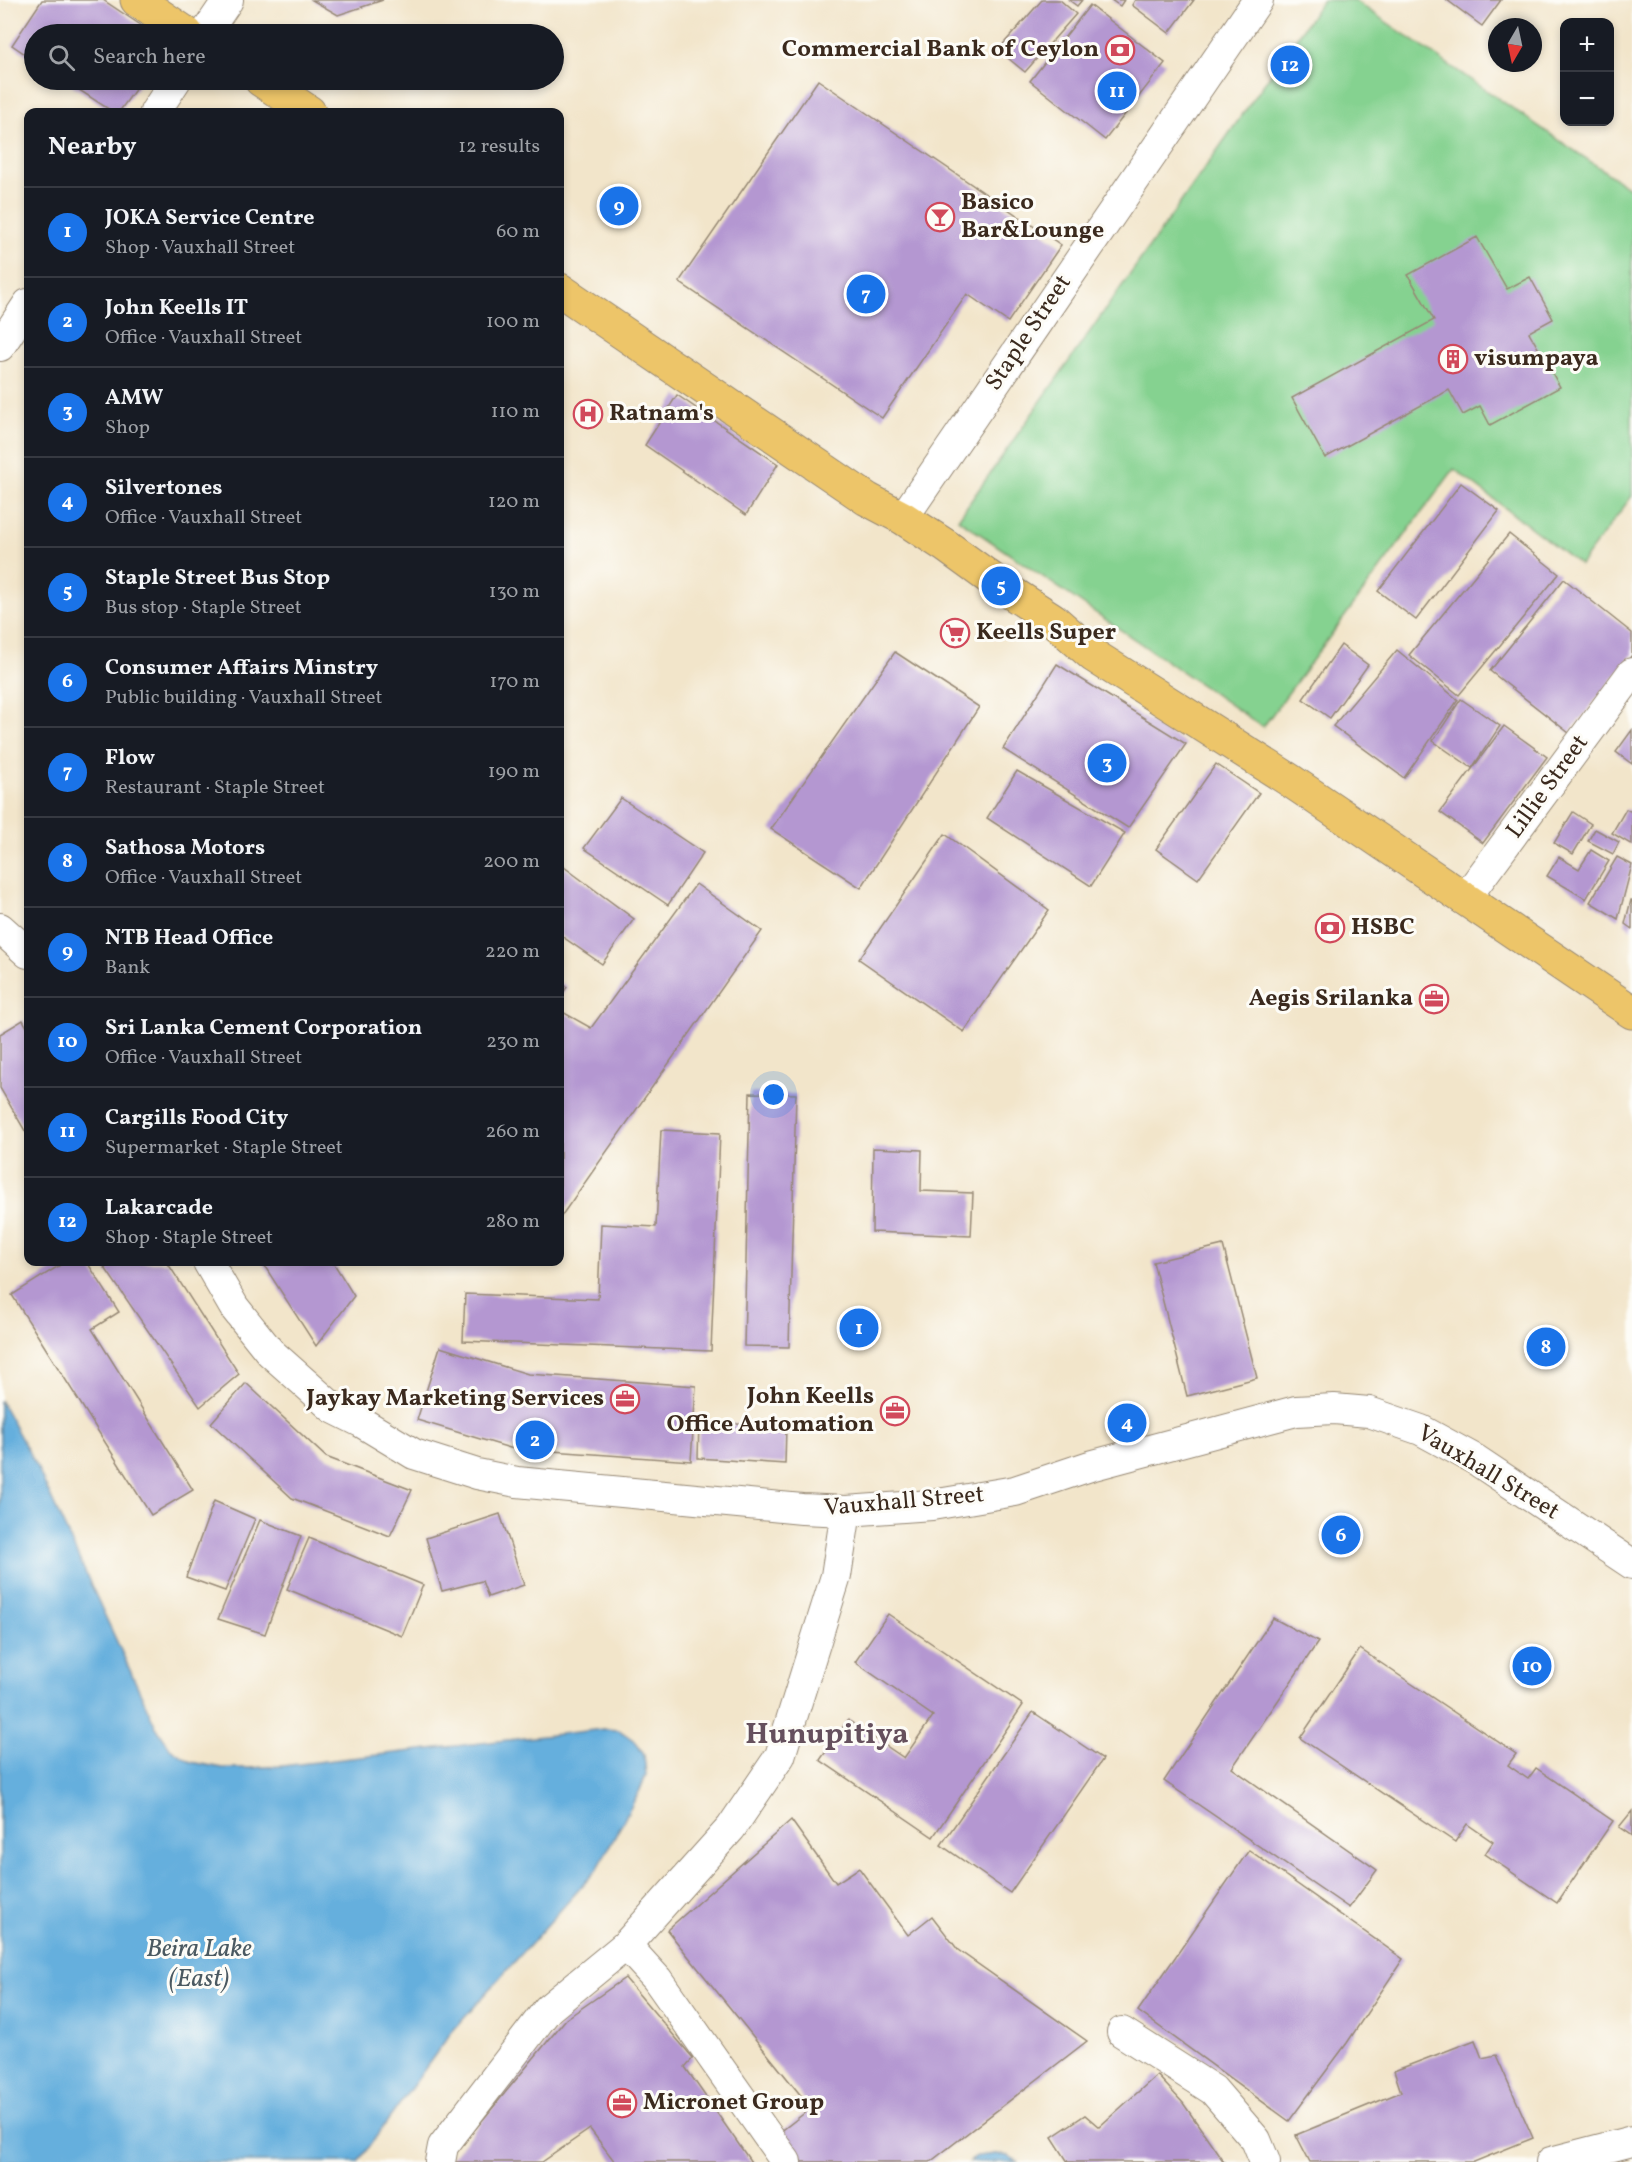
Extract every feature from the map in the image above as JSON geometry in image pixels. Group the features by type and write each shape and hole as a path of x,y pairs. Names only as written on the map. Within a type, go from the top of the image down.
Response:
{"main road":[{"path":"137,0 172,24"},
{"path":"276,90 303,108"},
{"path":"564,293 867,500 903,518 1052,619 1094,656 1288,779 1632,1012"}],"street":[{"path":"212,24 228,0"},
{"name":"Staple Street","path":"903,518 1258,0"},
{"path":"158,108 169,90"},
{"path":"0,346 24,310"},
{"name":"Lillie Street","path":"1464,900 1632,673"},
{"path":"0,928 24,949"},
{"name":"Vauxhall Street","path":"210,1266 234,1306 270,1352 333,1408 414,1454 477,1474 517,1482 801,1509 846,1511 932,1505 1015,1491 1090,1466 1296,1411 1334,1409 1369,1412 1421,1430 1476,1460 1632,1564"},
{"path":"440,2162 443,2146 548,2009 626,1945 731,1828 780,1756 836,1576 846,1511"},
{"path":"626,1945 657,1979 786,2162"},
{"path":"1122,2032 1213,2090 1256,2140 1265,2162"},
{"path":"1551,2162 1632,2141"}],"green space":[{"path":"1323,0 1354,0 1632,190 1632,496 1580,565 1454,469 1263,727 958,519"}],"water":[{"name":"Beira Lake (East)","path":"0,1400 37,1467 156,1727 170,1748 191,1762 222,1768 282,1766 603,1729 619,1730 636,1742 644,1755 646,1775 640,1790 598,1868 450,2034 358,2162 0,2162"},
{"path":"996,2154 1008,2156 1019,2162 969,2162 978,2156"}],"building":[{"path":"42,0 103,0 139,24 26,24"},
{"path":"312,0 383,0 338,15"},
{"path":"1042,0 1060,0 1076,14 1025,72 998,50"},
{"path":"1069,0 1082,0 1077,6"},
{"path":"1111,0 1124,0 1120,6"},
{"path":"1135,0 1194,0 1169,33 1132,5"},
{"path":"1447,0 1501,0 1482,26"},
{"path":"1090,5 1165,63 1105,140 1030,81"},
{"path":"24,27 24,53 12,45"},
{"path":"818,80 1061,245 1008,322 967,294 882,418 679,282"},
{"path":"79,90 135,90 122,108 107,108"},
{"name":"visumpaya","path":"1477,237 1507,289 1530,277 1553,319 1529,332 1560,387 1490,425 1480,406 1463,415 1449,390 1325,458 1292,398 1434,320 1408,275"},
{"path":"677,395 778,464 746,515 645,445"},
{"path":"1461,483 1499,511 1416,620 1378,591"},
{"path":"1509,534 1559,574 1459,695 1409,655"},
{"path":"1564,579 1632,633 1632,655 1569,733 1490,671"},
{"path":"1341,645 1368,665 1330,718 1303,699"},
{"path":"1397,650 1458,700 1404,778 1333,726"},
{"path":"895,652 979,707 861,888 771,829"},
{"path":"1057,664 1186,744 1128,828 1003,749"},
{"path":"1461,699 1500,726 1472,768 1433,741"},
{"path":"1504,726 1547,757 1483,843 1440,812"},
{"path":"1632,730 1632,764 1616,752"},
{"path":"1216,764 1259,793 1198,879 1156,849"},
{"path":"1017,771 1125,833 1091,886 987,818"},
{"path":"621,798 703,853 668,905 584,848"},
{"path":"1626,809 1632,812 1632,845 1612,833"},
{"path":"1573,812 1591,824 1573,854 1554,843"},
{"path":"1595,829 1619,842 1613,854 1588,841"},
{"path":"945,834 1049,910 964,1032 859,959"},
{"path":"1591,850 1609,861 1586,899 1547,876 1559,857 1579,869"},
{"path":"1617,857 1632,865 1618,919 1590,902"},
{"path":"564,867 634,919 602,964 564,938"},
{"path":"696,884 762,931 564,1212 564,1013 591,1028"},
{"path":"1632,900 1632,929 1625,924"},
{"path":"23,1020 24,1129 0,1088 0,1034"},
{"path":"750,1093 796,1094 789,1347 744,1346"},
{"path":"661,1130 720,1133 711,1351 463,1341 465,1294 598,1299 601,1224 656,1227"},
{"path":"873,1148 922,1150 921,1191 973,1193 971,1236 872,1232"},
{"path":"1223,1245 1257,1378 1187,1396 1153,1262"},
{"path":"59,1266 90,1266 119,1312 92,1329 193,1490 151,1515 12,1295"},
{"path":"104,1266 170,1266 239,1374 200,1407"},
{"path":"265,1266 335,1266 354,1296 316,1346"},
{"path":"440,1347 528,1374 696,1386 691,1461 510,1448 417,1420"},
{"path":"246,1383 326,1457 412,1490 390,1536 292,1498 211,1423"},
{"path":"699,1421 786,1428 785,1464 698,1458"},
{"path":"214,1501 255,1519 225,1591 186,1577"},
{"path":"500,1514 524,1585 488,1597 482,1581 442,1591 426,1538"},
{"path":"260,1520 301,1536 265,1634 218,1619"},
{"path":"309,1538 423,1585 402,1636 287,1589"},
{"path":"888,1614 1023,1705 933,1837 820,1760 848,1720 904,1758 933,1716 855,1662"},
{"path":"1273,1618 1318,1642 1232,1768 1377,1870 1349,1908 1164,1781"},
{"path":"1360,1649 1516,1754 1508,1765 1528,1779 1536,1768 1613,1821 1557,1903 1485,1854 1493,1842 1467,1824 1455,1842 1300,1738"},
{"path":"1033,1712 1103,1759 1010,1893 941,1845"},
{"path":"1632,1811 1632,1836 1619,1827"},
{"path":"791,1820 836,1883 859,1868 908,1935 932,1916 958,1950 1087,2041 930,2162 802,2162 779,2133 811,2108 667,1930"},
{"path":"1249,1850 1403,1959 1347,2043 1289,2121 1138,2011"},
{"path":"625,1978 693,2058 685,2067 751,2162 615,2162 590,2129 542,2162 448,2162 566,2019"},
{"path":"1475,2040 1482,2058 1496,2055 1533,2138 1474,2162 1310,2162 1296,2135 1401,2092 1394,2071"},
{"path":"1157,2075 1183,2103 1224,2162 1068,2162 1052,2137 1085,2115 1099,2127"}],"place":[{"name":"Commercial Bank of Ceylon","path":"1120,50"},
{"name":"Lakarcade","path":"1290,65"},
{"name":"Cargills Food City","path":"1117,91"},
{"name":"NTB Head Office","path":"619,206"},
{"name":"Basico Bar&Lounge","path":"940,217"},
{"name":"Flow","path":"866,294"},
{"name":"visumpaya","path":"1453,359"},
{"name":"Ratnam's","path":"588,414"},
{"name":"Staple Street Bus Stop","path":"1001,586"},
{"name":"Keells Super","path":"955,633"},
{"name":"AMW","path":"1107,763"},
{"name":"HSBC","path":"1330,928"},
{"name":"Aegis Srilanka","path":"1434,999"},
{"name":"JOKA Service Centre","path":"859,1328"},
{"name":"Sathosa Motors","path":"1546,1347"},
{"name":"Jaykay Marketing Services","path":"625,1399"},
{"name":"John Keells Office Automation","path":"895,1411"},
{"name":"Silvertones","path":"1127,1423"},
{"name":"John Keells IT","path":"535,1440"},
{"name":"Consumer Affairs Minstry","path":"1341,1535"},
{"name":"Sri Lanka Cement Corporation","path":"1532,1666"},
{"name":"Micronet Group","path":"622,2103"}],"district":[{"name":"Hunupitiya","path":"827,1735"}]}
